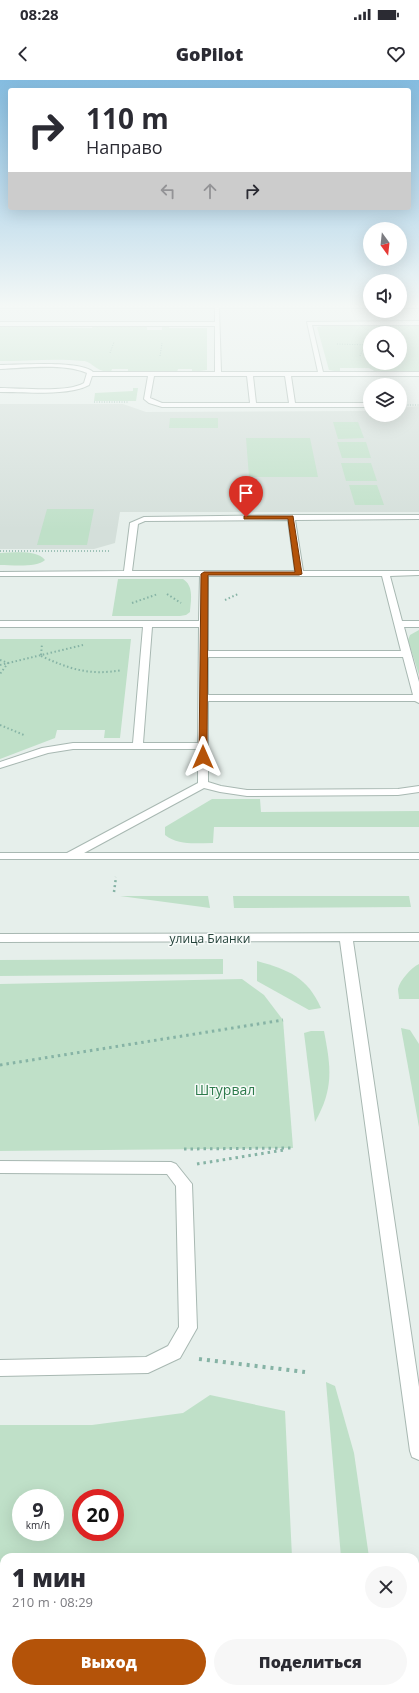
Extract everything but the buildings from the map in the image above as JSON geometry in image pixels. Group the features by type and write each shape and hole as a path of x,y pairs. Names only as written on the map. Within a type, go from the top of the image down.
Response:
{"street":[{"path":"0,390 73,389 87,384 88,379"},
{"path":"149,379 147,399 156,404 363,406"},
{"path":"251,379 253,405"},
{"path":"289,379 292,405"},
{"path":"291,517 299,574"},
{"path":"128,574 134,523 144,518 419,517"},
{"path":"203,698 419,699 385,573"},
{"path":"0,574 419,573"},
{"path":"203,784 204,574"},
{"path":"0,624 204,624"},
{"path":"138,746 148,624"},
{"path":"399,624 419,624"},
{"path":"204,654 407,654"},
{"path":"0,765 61,747 84,745 203,746"},
{"path":"69,856 203,784 220,790 247,793 376,792 419,789"},
{"path":"0,856 419,856"},
{"path":"346,937 419,1451"},
{"name":"улица Бианки","path":"0,938 419,937"},
{"path":"0,1167 171,1168 184,1184 188,1328 174,1352 148,1365 0,1368"}],"path":[{"path":"407,405 419,405"},
{"path":"0,551 130,551"},
{"path":"127,605 172,590"},
{"path":"0,665 41,655 76,671 95,674 145,664"},
{"path":"0,660 8,663"},
{"path":"0,674 8,663"},
{"path":"0,721 1,726"},
{"path":"0,1065 283,1020"},
{"path":"171,1168 293,1148"},
{"path":"167,1355 305,1372"}],"shaded area":[{"path":"0,404 123,404 146,412 363,411 363,422 407,422 407,407 419,406 419,512 120,512 115,543 94,549 0,549"}],"green space":[{"path":"133,388 138,388 136,401 94,401 95,393 133,391"},
{"path":"170,418 218,418 218,428 169,428"},
{"path":"333,422 358,422 364,438 338,439"},
{"path":"246,438 310,438 318,477 249,477"},
{"path":"337,442 366,442 371,458 342,458"},
{"path":"341,463 371,463 377,481 346,481"},
{"path":"349,485 377,485 384,505 355,505"},
{"path":"47,509 94,509 87,545 37,545"},
{"path":"0,553 30,553 36,554 45,560 41,563 30,565 0,565"},
{"path":"118,579 183,579 189,585 190,589 190,612 186,615 180,616 112,616"},
{"path":"419,630 419,675 408,640 410,635"},
{"path":"0,639 131,639 120,738 104,738 105,730 57,730 55,738 0,759"},
{"path":"212,799 260,799 261,812 419,811 419,827 214,827 213,843 176,841 165,835 165,827"},
{"path":"120,896 208,896 210,908"},
{"path":"233,896 409,896 411,907 234,908"},
{"path":"223,959 223,974 0,976 0,960"},
{"path":"257,961 279,968 296,976 310,989 321,1008 309,1010 257,981"},
{"path":"419,964 419,999 399,999 398,989 403,978 409,971"},
{"name":"Штурвал","path":"242,979 264,995 283,1020 293,1148 0,1151 0,984"},
{"path":"401,1028 410,1030 419,1044 419,1127"},
{"path":"311,1031 324,1031 329,1067 328,1088 321,1110 315,1122 304,1033"},
{"path":"326,1382 335,1386 354,1453 368,1553 341,1553"},
{"path":"210,1395 285,1411 292,1553 0,1553 0,1425 92,1425 183,1413"}],"route":[{"path":"203,757 204,574 299,574 291,517 246,517"}]}
